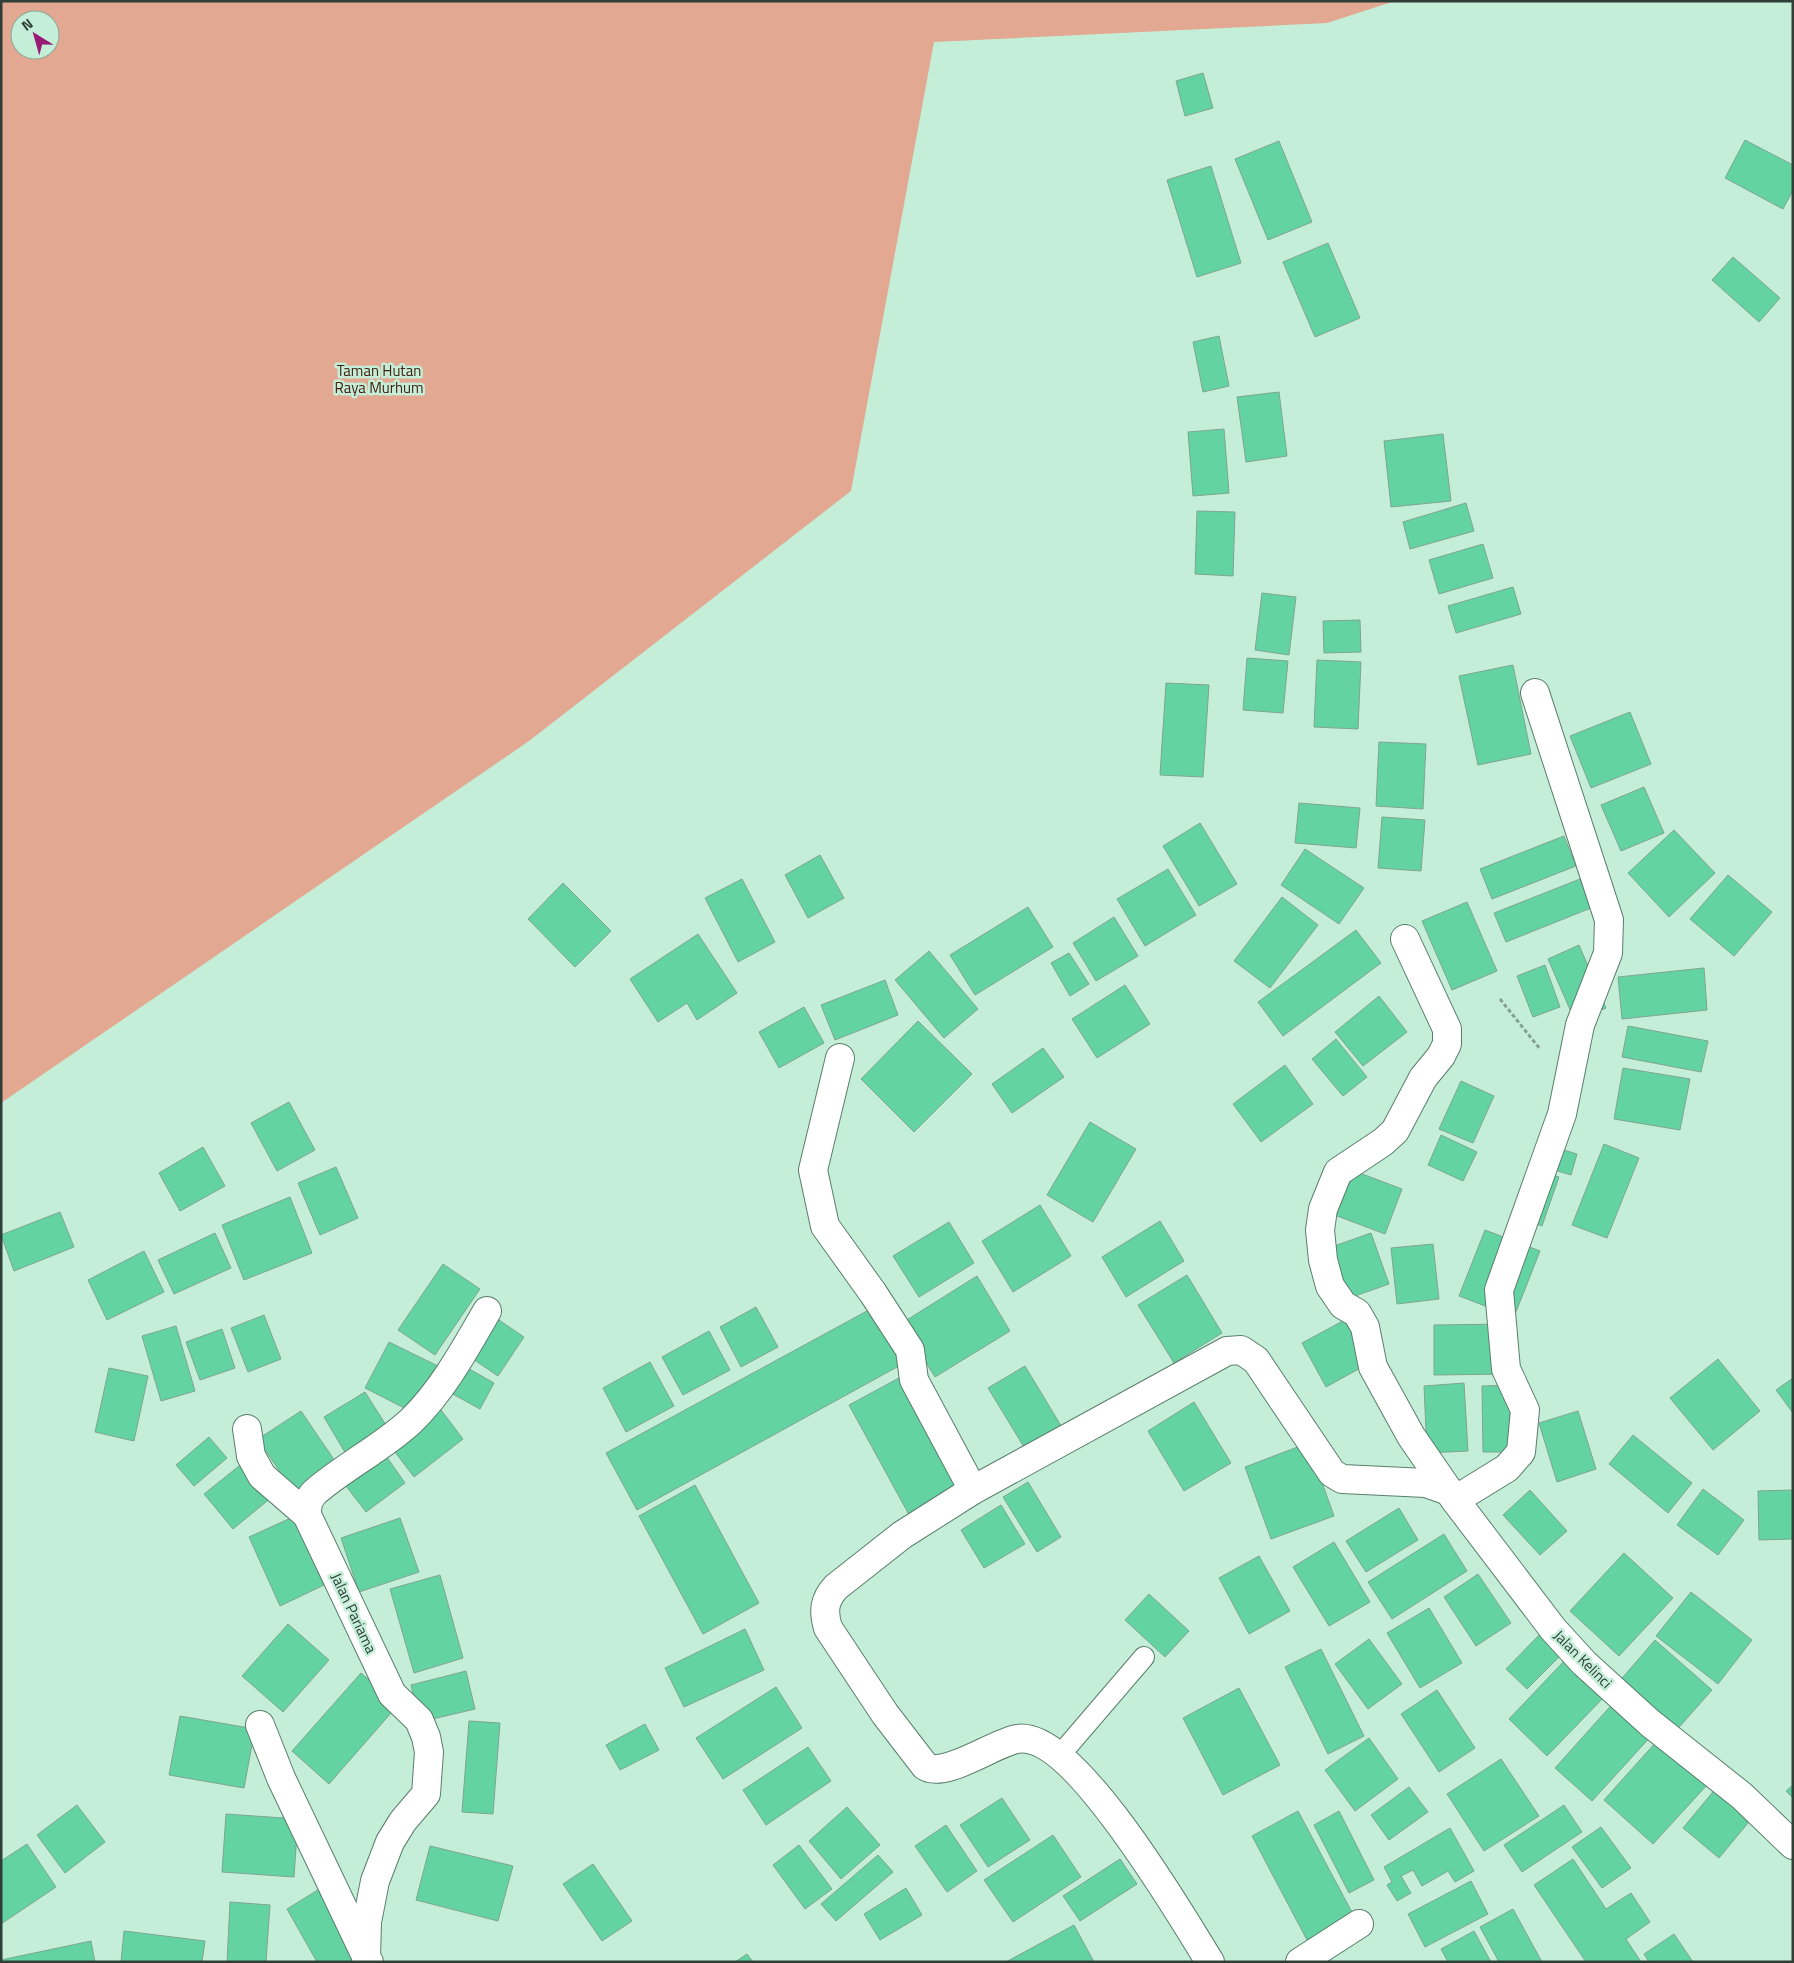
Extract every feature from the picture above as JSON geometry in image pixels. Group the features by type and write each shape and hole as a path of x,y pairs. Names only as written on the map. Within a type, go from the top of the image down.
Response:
{"street":[{"path":"1210,1962 1141,1853 1080,1776 1060,1755 1044,1744 1018,1739 940,1769 927,1768 885,1714 828,1628 824,1614 828,1596 836,1587 902,1535 973,1490 1227,1351 1241,1350 1256,1360 1332,1473 1342,1479 1426,1483 1452,1495 1507,1468 1521,1452 1525,1410 1506,1369 1499,1290 1562,1114 1580,1025 1608,953 1609,920 1535,693"},
{"name":"Jalan Kelinci","path":"1405,939 1447,1029 1447,1044 1442,1056 1424,1078 1394,1131 1383,1142 1338,1172 1323,1209 1320,1230 1323,1260 1330,1286 1343,1305 1357,1313 1365,1328 1373,1367 1411,1436 1452,1495 1553,1629 1584,1663 1650,1723 1742,1796 1793,1845"},
{"path":"840,1058 812,1170 825,1226 873,1293 910,1350 914,1380 973,1490"},
{"path":"307,1515 309,1499 315,1492 389,1438 427,1404 448,1375 487,1311"},
{"path":"247,1429 251,1456 262,1476 307,1515"},
{"name":"Jalan Pariama","path":"307,1515 392,1694 419,1720 426,1737 429,1752 426,1794 402,1820 390,1842 375,1881 367,1922 368,1960"},
{"path":"260,1725 281,1778 368,1960"},
{"path":"1300,1962 1358,1924"}],"lane":[{"path":"1060,1755 1144,1657"}],"path":[{"path":"1500,999 1541,1050"}],"green space":[{"name":"Taman Hutan Raya Murhum","path":"1,1 1395,1 1327,23 934,42 851,491 529,741 1,1103"}],"building":[{"path":"1203,73 1213,108 1185,116 1176,81"},
{"path":"1745,140 1793,165 1793,190 1783,209 1725,178"},
{"path":"1279,141 1312,222 1268,240 1235,159"},
{"path":"1211,166 1241,263 1197,277 1167,180"},
{"path":"1328,243 1360,318 1315,337 1283,262"},
{"path":"1733,257 1780,298 1759,322 1712,280"},
{"path":"1219,336 1229,386 1203,392 1193,342"},
{"path":"1279,392 1287,456 1246,462 1237,397"},
{"path":"1224,429 1229,493 1193,496 1188,432"},
{"path":"1443,434 1451,501 1391,507 1384,441"},
{"path":"1466,503 1474,531 1410,549 1403,522"},
{"path":"1197,511 1235,512 1233,576 1195,574"},
{"path":"1483,544 1493,578 1439,594 1429,560"},
{"path":"1513,587 1521,614 1456,633 1448,606"},
{"path":"1262,593 1296,597 1289,655 1255,650"},
{"path":"1360,620 1361,652 1324,653 1323,621"},
{"path":"1247,658 1288,661 1283,713 1243,710"},
{"path":"1317,660 1361,662 1358,729 1314,727"},
{"path":"1513,665 1531,754 1478,765 1459,676"},
{"path":"1166,683 1209,685 1203,777 1160,775"},
{"path":"1630,712 1651,764 1591,788 1570,736"},
{"path":"1379,742 1426,744 1423,809 1376,806"},
{"path":"1644,787 1664,833 1621,851 1601,805"},
{"path":"1299,803 1360,808 1356,848 1295,843"},
{"path":"1382,817 1425,820 1421,871 1378,868"},
{"path":"1200,823 1237,884 1199,906 1163,846"},
{"path":"1674,830 1715,873 1669,917 1628,873"},
{"path":"1564,836 1576,866 1492,899 1480,869"},
{"path":"1305,849 1364,888 1339,924 1281,885"},
{"path":"820,855 844,898 808,918 785,875"},
{"path":"1168,869 1196,915 1145,946 1117,899"},
{"path":"1728,875 1772,912 1734,956 1690,919"},
{"path":"742,879 775,942 738,962 705,898"},
{"path":"1580,879 1591,908 1506,942 1494,913"},
{"path":"563,883 611,931 575,967 528,919"},
{"path":"1282,897 1318,925 1270,988 1234,961"},
{"path":"1467,902 1497,971 1452,990 1422,921"},
{"path":"1028,907 1053,947 975,995 950,955"},
{"path":"1114,917 1138,956 1096,981 1073,943"},
{"path":"1356,930 1381,963 1283,1036 1258,1002"},
{"path":"698,934 737,993 697,1020 687,1003 658,1022 630,979"},
{"path":"1579,945 1606,1008 1575,1021 1548,959"},
{"path":"929,951 978,1009 944,1038 895,980"},
{"path":"1069,953 1089,984 1070,996 1051,963"},
{"path":"1545,965 1560,1007 1533,1017 1517,976"},
{"path":"1704,968 1707,1010 1622,1019 1618,977"},
{"path":"885,980 898,1015 835,1040 821,1005"},
{"path":"1125,985 1150,1024 1097,1058 1072,1019"},
{"path":"1379,996 1407,1032 1363,1066 1335,1032"},
{"path":"804,1007 824,1043 779,1068 759,1032"},
{"path":"918,1021 972,1074 914,1132 861,1079"},
{"path":"1628,1026 1708,1041 1701,1072 1622,1057"},
{"path":"1336,1039 1367,1077 1343,1096 1312,1059"},
{"path":"1043,1048 1064,1077 1012,1113 992,1084"},
{"path":"1285,1065 1313,1104 1261,1142 1233,1104"},
{"path":"1623,1068 1690,1079 1680,1130 1614,1119"},
{"path":"1461,1081 1494,1096 1473,1143 1439,1129"},
{"path":"289,1102 315,1150 277,1171 251,1123"},
{"path":"1090,1122 1136,1149 1093,1222 1047,1195"},
{"path":"1441,1135 1477,1152 1463,1181 1428,1165"},
{"path":"1604,1144 1639,1158 1607,1238 1572,1225"},
{"path":"203,1147 225,1186 180,1211 159,1173"},
{"path":"1554,1147 1577,1154 1571,1175 1548,1168"},
{"path":"336,1167 358,1218 320,1235 298,1183"},
{"path":"1530,1167 1559,1177 1542,1226 1513,1215"},
{"path":"1349,1169 1402,1189 1385,1234 1332,1214"},
{"path":"290,1197 312,1253 244,1280 222,1225"},
{"path":"1040,1205 1071,1256 1013,1292 982,1241"},
{"path":"60,1212 74,1247 14,1271 1,1235"},
{"path":"1160,1221 1184,1261 1126,1297 1102,1257"},
{"path":"949,1222 974,1263 919,1297 893,1256"},
{"path":"1485,1230 1540,1251 1514,1317 1459,1296"},
{"path":"215,1233 231,1268 174,1294 158,1260"},
{"path":"1371,1233 1389,1284 1341,1301 1323,1250"},
{"path":"1433,1244 1439,1299 1397,1304 1391,1248"},
{"path":"144,1251 164,1292 107,1320 88,1280"},
{"path":"443,1264 480,1289 435,1355 398,1330"},
{"path":"1187,1275 1222,1333 1174,1363 1138,1305"},
{"path":"977,1276 1010,1331 935,1377 902,1323"},
{"path":"878,1305 908,1361 637,1510 606,1453"},
{"path":"756,1307 778,1347 741,1367 720,1327"},
{"path":"264,1315 281,1359 248,1372 231,1328"},
{"path":"493,1316 524,1337 498,1376 467,1355"},
{"path":"1352,1316 1375,1360 1326,1387 1302,1343"},
{"path":"1509,1324 1509,1374 1434,1375 1434,1325"},
{"path":"176,1326 195,1391 161,1401 142,1336"},
{"path":"222,1329 235,1368 200,1380 186,1342"},
{"path":"709,1331 730,1370 683,1395 662,1357"},
{"path":"389,1342 440,1367 416,1414 365,1388"},
{"path":"1718,1359 1760,1411 1713,1450 1670,1398"},
{"path":"650,1362 674,1406 626,1432 603,1388"},
{"path":"464,1366 494,1383 480,1409 449,1392"},
{"path":"1025,1366 1063,1429 1027,1452 988,1388"},
{"path":"109,1368 148,1376 134,1441 95,1432"},
{"path":"899,1378 962,1495 913,1522 849,1405"},
{"path":"1793,1378 1793,1413 1776,1390"},
{"path":"1464,1383 1468,1451 1427,1453 1424,1386"},
{"path":"1521,1385 1522,1452 1483,1452 1482,1386"},
{"path":"365,1392 391,1433 349,1459 324,1417"},
{"path":"1194,1402 1231,1463 1184,1491 1148,1431"},
{"path":"441,1410 463,1439 414,1477 392,1448"},
{"path":"301,1411 337,1464 294,1493 258,1439"},
{"path":"1578,1411 1596,1469 1557,1482 1539,1423"},
{"path":"1633,1435 1692,1483 1668,1513 1609,1464"},
{"path":"209,1437 227,1458 194,1486 176,1465"},
{"path":"1308,1443 1334,1516 1271,1539 1245,1467"},
{"path":"386,1456 405,1483 366,1512 346,1486"},
{"path":"244,1462 272,1497 233,1529 204,1494"},
{"path":"1028,1482 1061,1537 1037,1552 1003,1497"},
{"path":"695,1485 759,1603 703,1634 639,1516"},
{"path":"1703,1489 1744,1520 1718,1555 1677,1525"},
{"path":"1530,1490 1567,1531 1540,1555 1503,1515"},
{"path":"1793,1490 1793,1539 1759,1540 1758,1491"},
{"path":"1001,1505 1025,1544 984,1568 961,1530"},
{"path":"1399,1508 1418,1540 1366,1572 1346,1541"},
{"path":"293,1517 324,1585 280,1606 249,1537"},
{"path":"400,1518 419,1572 359,1592 341,1538"},
{"path":"1444,1534 1467,1571 1392,1619 1368,1582"},
{"path":"1334,1542 1370,1602 1329,1626 1293,1567"},
{"path":"1624,1553 1673,1598 1619,1656 1570,1611"},
{"path":"1259,1556 1290,1611 1249,1634 1219,1578"},
{"path":"1478,1574 1511,1623 1476,1646 1444,1597"},
{"path":"440,1575 463,1658 414,1673 390,1589"},
{"path":"1691,1592 1752,1640 1718,1684 1656,1636"},
{"path":"1149,1594 1189,1631 1165,1657 1125,1620"},
{"path":"1429,1608 1462,1663 1420,1688 1387,1633"},
{"path":"288,1624 329,1660 283,1712 242,1676"},
{"path":"745,1629 764,1670 684,1707 665,1668"},
{"path":"1543,1631 1564,1652 1527,1689 1506,1669"},
{"path":"1369,1639 1402,1684 1368,1709 1335,1664"},
{"path":"1655,1640 1712,1690 1674,1733 1617,1684"},
{"path":"1321,1649 1364,1736 1328,1754 1285,1667"},
{"path":"1567,1658 1606,1695 1547,1756 1509,1719"},
{"path":"466,1671 475,1709 420,1722 411,1685"},
{"path":"361,1673 398,1705 329,1784 292,1751"},
{"path":"776,1687 802,1728 723,1779 696,1738"},
{"path":"1239,1688 1280,1765 1223,1795 1183,1718"},
{"path":"1437,1690 1475,1748 1439,1772 1401,1714"},
{"path":"1616,1700 1653,1734 1592,1801 1555,1768"},
{"path":"180,1716 255,1729 244,1788 169,1775"},
{"path":"469,1721 500,1723 493,1814 462,1812"},
{"path":"645,1724 659,1750 620,1770 606,1745"},
{"path":"1369,1738 1398,1779 1355,1811 1325,1770"},
{"path":"1657,1741 1707,1785 1653,1844 1604,1800"},
{"path":"808,1747 831,1781 766,1825 743,1790"},
{"path":"1501,1759 1539,1816 1484,1851 1447,1794"},
{"path":"1793,1785 1793,1798 1786,1791"},
{"path":"1409,1787 1428,1812 1389,1840 1371,1815"},
{"path":"1717,1787 1753,1817 1719,1858 1683,1828"},
{"path":"1002,1798 1030,1840 988,1867 960,1825"},
{"path":"77,1805 105,1842 65,1873 37,1835"},
{"path":"1564,1805 1582,1832 1522,1872 1504,1845"},
{"path":"847,1807 880,1845 841,1879 809,1841"},
{"path":"1298,1811 1354,1916 1307,1940 1252,1836"},
{"path":"1339,1811 1374,1880 1349,1893 1314,1825"},
{"path":"226,1814 298,1819 294,1877 222,1872"},
{"path":"946,1825 977,1871 947,1892 915,1846"},
{"path":"1601,1827 1631,1868 1602,1888 1572,1847"},
{"path":"1450,1828 1474,1871 1455,1882 1448,1871 1422,1886 1413,1870 1401,1876 1411,1893 1397,1901 1387,1885 1392,1882 1384,1867"},
{"path":"1053,1835 1081,1877 1013,1922 984,1880"},
{"path":"27,1844 56,1887 1,1924 1,1861"},
{"path":"799,1845 832,1889 805,1909 773,1865"},
{"path":"430,1846 513,1866 498,1921 416,1900"},
{"path":"878,1855 893,1872 836,1921 821,1904"},
{"path":"1120,1859 1137,1884 1080,1921 1063,1896"},
{"path":"1573,1859 1606,1909 1631,1893 1650,1922 1626,1939 1641,1962 1586,1962 1534,1885"},
{"path":"593,1864 632,1921 602,1941 563,1884"},
{"path":"1471,1881 1488,1914 1425,1947 1408,1914"},
{"path":"321,1888 363,1962 317,1962 287,1909"},
{"path":"906,1888 922,1915 880,1940 864,1914"},
{"path":"230,1902 270,1905 266,1962 227,1962"},
{"path":"1513,1909 1542,1962 1499,1962 1480,1927"},
{"path":"1074,1925 1094,1962 1006,1962"},
{"path":"124,1931 205,1941 202,1962 121,1962"},
{"path":"1474,1931 1491,1962 1448,1962 1441,1949"},
{"path":"1674,1934 1693,1962 1649,1962 1644,1954"},
{"path":"91,1941 95,1962 1,1962 1,1960"},
{"path":"747,1954 753,1962 735,1962"}]}
